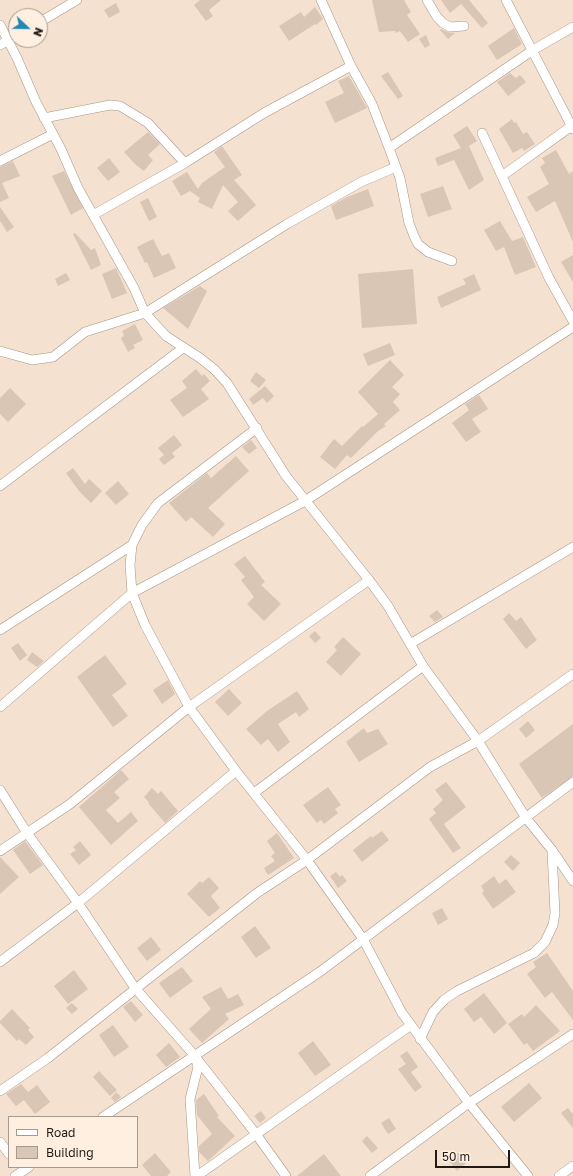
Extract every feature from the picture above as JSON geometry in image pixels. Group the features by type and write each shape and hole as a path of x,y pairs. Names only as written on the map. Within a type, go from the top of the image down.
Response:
{"street":[{"path":"48,17 77,0"},
{"path":"321,0 352,66 372,104 396,167 409,223 418,244 428,252 452,261"},
{"path":"428,0 435,13 444,23 450,27 464,26"},
{"path":"502,176 572,127 506,0"},
{"path":"0,25 8,34"},
{"path":"389,148 533,50 573,27"},
{"path":"16,48 44,118 93,216 134,288 145,313 166,336 214,369 227,384 257,428 286,476 388,606 423,666 478,741 526,818 552,850 573,881"},
{"path":"93,216 185,164 264,113 352,66"},
{"path":"44,118 110,105 120,106 148,123 185,164"},
{"path":"482,133 549,278 573,321"},
{"path":"0,161 53,134"},
{"path":"0,351 32,360 53,357 85,332 145,313 287,224 361,182 396,167"},
{"path":"0,707 132,593 305,501 573,327"},
{"path":"0,486 183,348"},
{"path":"257,428 158,503 142,525 132,545 130,565 132,593 145,625 189,707 236,771 307,860 363,939 402,1012 420,1039 528,1176"},
{"path":"0,630 132,545"},
{"path":"410,644 573,547"},
{"path":"0,851 70,804 189,707 369,580"},
{"path":"254,793 423,666"},
{"path":"0,1091 48,1058 257,893 307,860 430,767 478,741 573,674"},
{"path":"0,962 78,903 236,771"},
{"path":"105,1116 321,971 573,782"},
{"path":"0,790 27,833 78,903 135,988 195,1056 256,1134 286,1176"},
{"path":"420,1039 433,1012 444,1000 457,990 534,953 545,942 553,925 556,913 552,850"},
{"path":"196,1176 411,1025"},
{"path":"370,1176 469,1102 573,1034"},
{"path":"195,1056 198,1067 190,1099 196,1176"},
{"path":"0,1142 8,1153"},
{"path":"559,1176 573,1166"}],"building":[{"path":"200,0 221,0 209,10 213,16 206,21 194,5"},
{"path":"372,0 404,0 411,12 407,15 420,34 408,42 400,31 396,33 395,31 379,32"},
{"path":"441,0 469,0 488,23 482,28 461,4 450,13"},
{"path":"116,3 120,12 109,18 104,10"},
{"path":"315,7 323,19 316,25 315,24 289,41 279,26 301,12 304,17"},
{"path":"514,28 522,44 497,60 488,46"},
{"path":"441,29 447,32 455,33 448,39 440,30"},
{"path":"426,35 430,45 425,48 419,39"},
{"path":"388,72 403,96 398,99 381,76"},
{"path":"510,73 516,78 520,75 526,82 508,96 497,82"},
{"path":"349,76 367,108 335,123 325,102 344,93 338,81"},
{"path":"512,119 514,123 516,122 523,134 527,132 535,144 524,151 522,148 513,153 499,129"},
{"path":"467,126 477,141 469,146 484,180 469,190 454,160 438,166 435,158 461,148 453,135"},
{"path":"148,132 160,144 148,155 153,160 144,171 124,152"},
{"path":"222,146 242,175 234,180 256,205 238,221 228,211 238,202 223,185 212,209 198,202 200,198 190,191 181,196 172,181 187,172 198,189 202,183 225,167 214,152"},
{"path":"556,150 569,174 573,171 573,242 555,201 536,212 527,197 549,184 540,167 545,163 542,158"},
{"path":"109,158 120,172 108,181 97,168"},
{"path":"13,161 20,176 2,183 9,198 0,202 0,167"},
{"path":"64,171 83,208 71,215 52,176"},
{"path":"443,186 452,209 428,217 420,194"},
{"path":"368,189 374,206 336,220 331,206 347,197"},
{"path":"148,198 157,217 149,221 140,202"},
{"path":"0,207 14,227 7,232 0,221"},
{"path":"500,221 512,241 523,237 536,267 515,275 504,247 496,251 484,230"},
{"path":"75,233 91,250 95,248 101,265 91,270 73,234"},
{"path":"153,239 162,256 169,253 176,268 154,278 147,262 145,263 137,247"},
{"path":"573,255 573,282 561,262"},
{"path":"116,268 127,293 112,299 102,274"},
{"path":"413,269 417,324 362,328 358,274"},
{"path":"66,273 70,280 58,286 55,279"},
{"path":"474,274 481,290 441,308 437,297 466,284 463,279"},
{"path":"200,286 207,291 188,329 163,308"},
{"path":"135,324 143,340 133,345 135,348 128,352 121,338 124,336 122,331"},
{"path":"390,343 395,355 368,366 363,354"},
{"path":"390,360 404,375 392,387 400,394 393,402 400,410 384,424 386,426 378,431 351,458 347,455 335,469 320,457 334,439 342,446 362,426 363,427 378,414 358,392"},
{"path":"196,369 202,376 204,374 210,381 201,389 209,399 183,417 170,400 187,388 182,381"},
{"path":"256,372 266,380 259,388 250,381"},
{"path":"265,386 274,396 267,403 263,398 253,405 249,399"},
{"path":"10,388 26,404 8,422 0,414 0,398"},
{"path":"479,395 488,409 472,419 481,432 466,442 452,423 469,410 465,404"},
{"path":"174,435 182,445 172,453 175,457 164,465 159,459 164,455 158,448"},
{"path":"251,440 257,448 249,454 242,447"},
{"path":"236,456 249,471 208,508 225,524 213,537 191,517 186,522 169,503 207,473 211,478"},
{"path":"73,468 85,484 89,479 102,491 91,503 79,491 66,473"},
{"path":"118,481 129,494 116,505 105,493"},
{"path":"245,556 265,582 261,585 281,604 264,621 247,604 254,597 241,580 245,577 234,564"},
{"path":"437,610 443,617 435,622 429,616"},
{"path":"509,613 516,621 521,617 537,640 526,649 503,619"},
{"path":"315,631 321,638 315,643 309,636"},
{"path":"343,637 361,654 341,676 326,662 337,650 334,647"},
{"path":"18,643 27,655 20,661 11,648"},
{"path":"32,652 44,661 37,667 27,660"},
{"path":"105,655 127,684 112,695 128,716 113,727 77,677"},
{"path":"168,680 175,694 162,704 153,690"},
{"path":"229,689 242,703 228,716 215,702"},
{"path":"297,691 309,709 299,717 296,712 278,724 290,742 278,752 268,739 261,745 246,729 267,711"},
{"path":"528,721 535,730 526,738 519,729"},
{"path":"573,724 573,776 542,798 519,764"},
{"path":"364,728 367,733 378,729 388,744 359,762 346,742"},
{"path":"121,770 129,779 114,792 120,798 106,810 118,823 131,812 138,821 111,845 79,807"},
{"path":"446,782 466,807 444,824 461,848 453,853 429,819 436,813 433,809 443,800 435,790"},
{"path":"328,787 341,805 335,809 338,813 324,824 321,820 317,823 303,805"},
{"path":"152,788 158,794 161,791 178,811 165,823 144,797"},
{"path":"382,831 389,840 362,862 353,850 371,836 372,838"},
{"path":"277,833 294,858 268,875 264,868 275,861 271,856 275,853 267,841"},
{"path":"25,841 43,865 30,874 13,850"},
{"path":"80,841 91,855 79,865 70,854 76,850 73,847"},
{"path":"511,855 520,863 513,871 504,862"},
{"path":"0,857 19,877 0,894"},
{"path":"336,872 340,877 342,875 347,881 338,888 330,876"},
{"path":"494,876 499,884 506,879 516,892 493,909 482,893 484,891 481,886"},
{"path":"209,877 219,888 211,896 220,908 209,917 187,894 200,881 202,883"},
{"path":"442,908 448,919 438,925 432,913"},
{"path":"255,926 271,948 256,958 241,937"},
{"path":"151,937 161,950 147,961 137,948"},
{"path":"547,953 573,991 573,1020 552,992 545,998 527,974 536,967 533,962"},
{"path":"182,967 193,981 170,998 159,983"},
{"path":"74,970 88,989 68,1004 54,986"},
{"path":"221,987 228,999 238,994 244,1005 225,1014 229,1019 202,1043 189,1029 211,1009 202,997"},
{"path":"484,993 507,1023 494,1034 481,1017 474,1022 464,1009"},
{"path":"131,1001 143,1015 135,1022 123,1007"},
{"path":"72,1003 78,1009 72,1014 66,1008"},
{"path":"536,1005 560,1031 533,1051 527,1043 524,1045 508,1024 522,1014 524,1017"},
{"path":"12,1009 30,1028 28,1030 34,1037 26,1045 19,1039 17,1041 0,1023 0,1021"},
{"path":"113,1025 129,1047 114,1057 99,1035"},
{"path":"313,1041 331,1065 315,1076 298,1053"},
{"path":"169,1043 180,1057 166,1067 156,1055"},
{"path":"407,1051 418,1067 411,1072 422,1087 415,1092 398,1069 406,1064 400,1056"},
{"path":"99,1071 117,1090 110,1096 93,1077"},
{"path":"529,1083 542,1098 514,1122 501,1107"},
{"path":"21,1084 28,1092 37,1085 50,1102 35,1114 24,1100 16,1106 6,1094"},
{"path":"116,1092 121,1097 115,1102 111,1098"},
{"path":"204,1094 219,1116 217,1117 235,1136 208,1161 199,1152 199,1146 212,1134 197,1115 196,1100"},
{"path":"568,1108 573,1114 573,1128 561,1113"},
{"path":"261,1111 266,1118 260,1123 254,1116"},
{"path":"389,1118 396,1129 388,1134 381,1123"},
{"path":"367,1136 378,1148 372,1153 362,1141"},
{"path":"155,1153 171,1172 167,1176 151,1176 142,1165"},
{"path":"458,1153 466,1163 457,1171 449,1161"},
{"path":"324,1154 341,1176 297,1176"}]}
